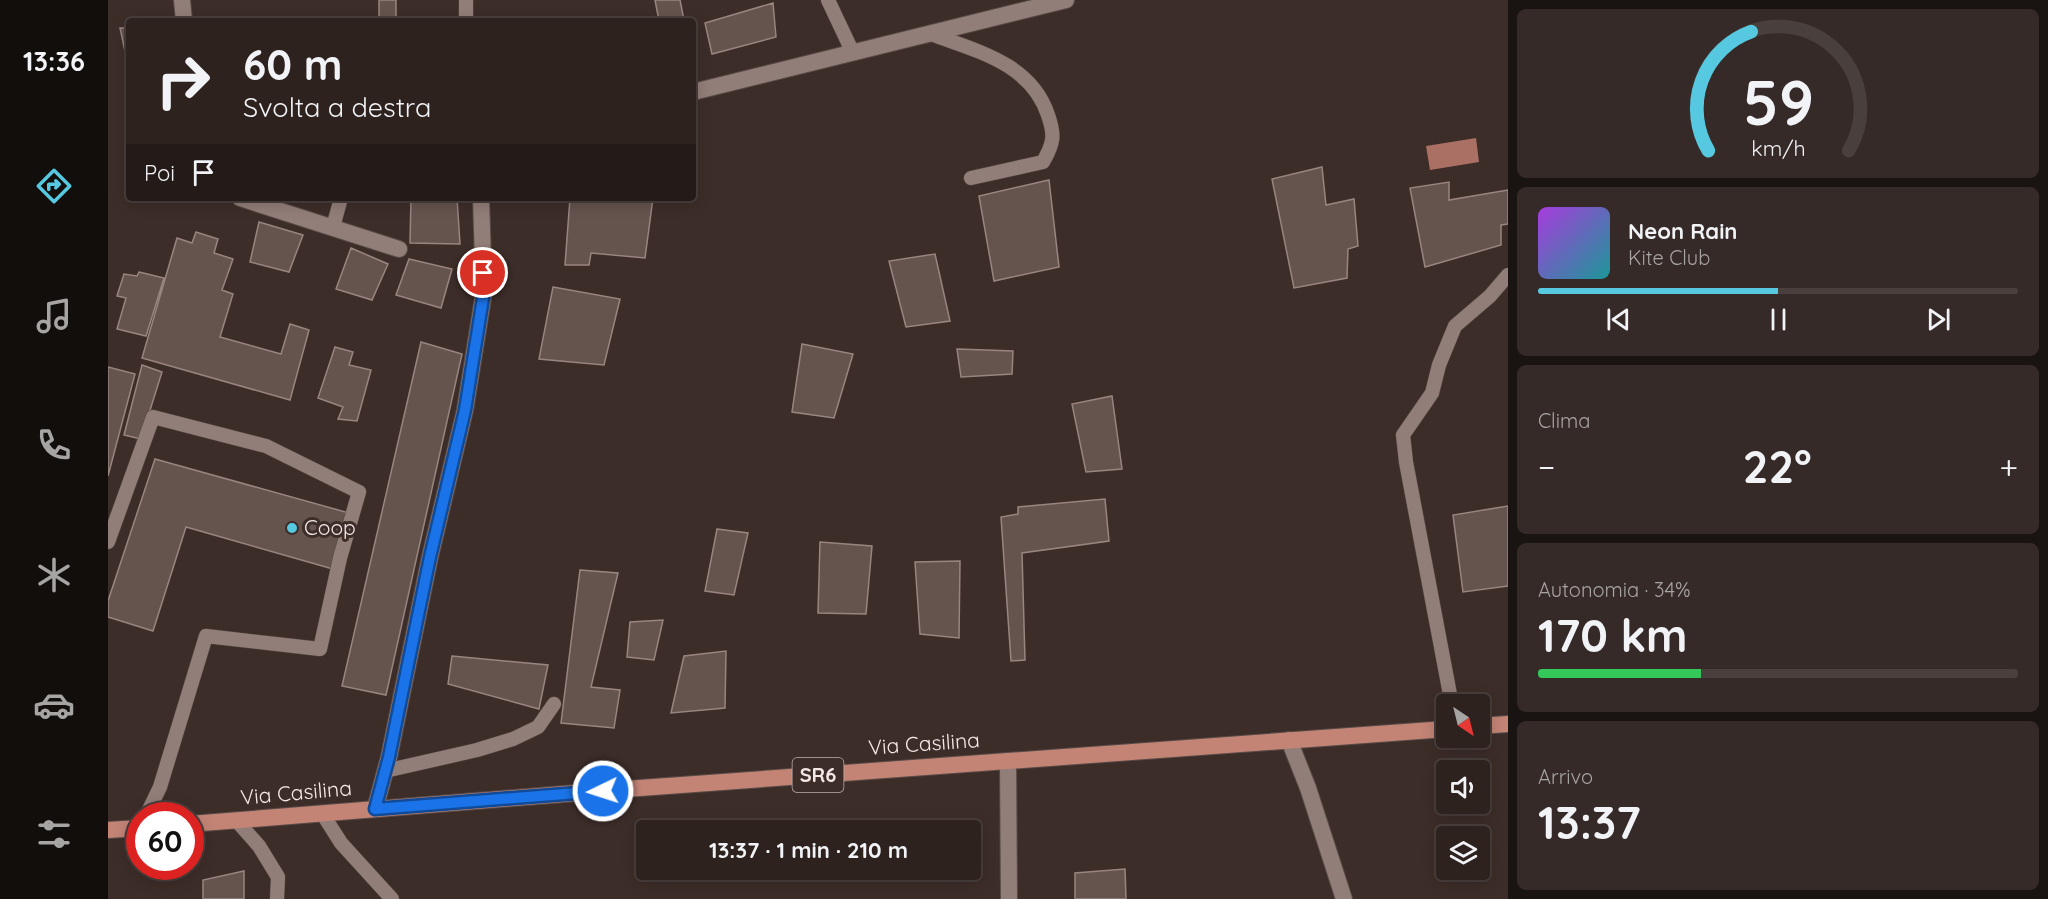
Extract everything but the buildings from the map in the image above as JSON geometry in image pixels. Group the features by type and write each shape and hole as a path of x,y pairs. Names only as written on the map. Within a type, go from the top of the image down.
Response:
{"main road":[{"path":"1490,725 1508,724"},
{"name":"Via Casilina","path":"204,823 1436,730"},
{"path":"108,830 126,829"}],"street":[{"path":"182,0 184,18"},
{"path":"696,91 1066,0"},
{"path":"250,201 399,249"},
{"path":"375,809 465,410 484,292 481,201"},
{"path":"1289,740 1308,788 1344,899"},
{"path":"1008,761 1006,810 1009,899"}],"lane":[{"path":"466,0 466,18"},
{"path":"828,0 853,53"},
{"path":"931,34 984,53 1005,63 1020,74 1034,88 1046,109 1053,129 1052,147 1043,162 971,178"},
{"path":"333,227 340,201"},
{"path":"1450,694 1402,435 1432,393 1439,364 1455,326 1490,296 1508,275"},
{"path":"108,542 153,417 266,446 358,492 340,558 320,649 206,636 160,787 153,802"},
{"path":"385,771 477,750 513,739 538,727 554,704"},
{"path":"322,813 341,843 392,899"},
{"path":"236,820 260,846 278,877 278,899"}],"shaded area":[{"path":"1476,138 1479,162 1430,170 1426,146"}],"place":[{"name":"Coop","path":"292,528"}],"route":[{"path":"483,273 484,292 465,410 430,557 389,757 375,809 603,791"}]}
